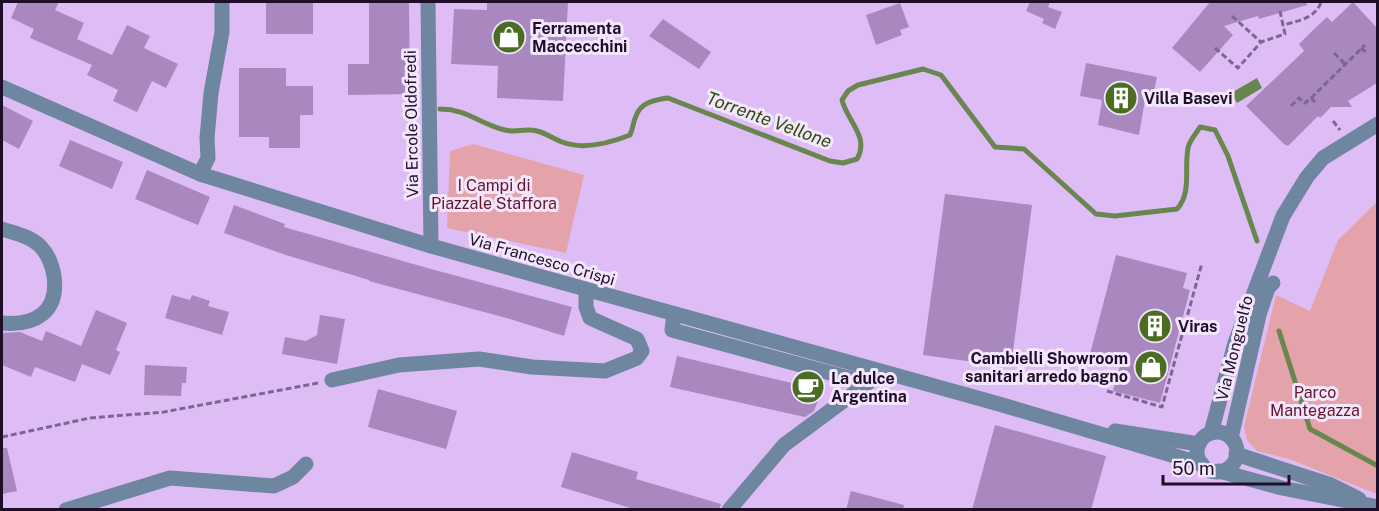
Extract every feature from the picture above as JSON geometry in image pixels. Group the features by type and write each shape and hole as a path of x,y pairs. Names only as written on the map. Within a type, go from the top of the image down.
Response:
{"street":[{"path":"200,174 208,158 207,138 211,93 222,32 222,2"},
{"name":"Via Ercole Oldofredi","path":"428,2 431,246"},
{"name":"Via Francesco Crispi","path":"2,87 200,174 431,246 883,371 1202,464"},
{"name":"Via Monguelfo","path":"1210,433 1235,343 1266,283 1283,216 1307,177 1323,158 1377,124"},
{"path":"2,229 29,238 38,244 50,261 55,285 48,309 38,318 20,323 2,322"},
{"name":"Via Monguelfo","path":"1231,438 1259,315 1268,288 1266,283"},
{"path":"332,380 399,365 480,359 532,367 605,371 637,358 642,351 637,339 590,318 586,307 586,290"},
{"path":"674,314 672,330 867,383"},
{"path":"729,510 784,445 883,371"},
{"name":"Via Francesco Crispi","path":"1085,429 1128,432 1199,444"},
{"path":"1219,471 1229,468 1236,454 1235,446 1231,438 1223,433 1210,433 1199,444 1198,458 1206,469 1282,488 1375,507"},
{"path":"1236,454 1331,485 1375,507"},
{"path":"66,510 170,478 274,486 293,477 306,464"}],"path":[{"path":"1283,25 1308,18 1321,2"},
{"path":"1215,48 1238,68 1261,42 1286,34 1280,11"},
{"path":"1232,16 1261,42"},
{"path":"1291,106 1299,98 1305,103 1311,98 1342,70 1363,46 1367,53"},
{"path":"1334,53 1345,64"},
{"path":"1311,98 1315,102"},
{"path":"1107,391 1162,407 1202,263"},
{"path":"2,437 90,418 164,412 332,380"}],"green space":[{"name":"I Campi di Piazzale Staffora","path":"473,144 584,175 566,253 447,228 450,151"},
{"name":"Parco Mantegazza","path":"1377,202 1377,494 1289,459 1257,451 1247,440 1244,427 1276,295 1310,311 1338,240"}],"shaded area":[{"path":"1257,78 1262,88 1237,103 1231,93"}],"building":[{"path":"18,2 59,2 55,10 84,23 77,39 112,55 127,25 150,36 144,48 178,64 166,88 152,81 137,112 113,101 118,90 87,75 92,65 30,38 34,29 11,18"},
{"path":"266,2 313,2 313,34 266,34"},
{"path":"369,2 409,2 410,94 348,95 348,64 369,64"},
{"name":"Ferramenta Maccecchini","path":"487,2 568,2 563,101 497,98 498,66 451,64 454,9 487,10"},
{"path":"1030,2 1050,2 1048,7 1062,12 1055,29 1042,23 1044,19 1026,11"},
{"path":"1210,2 1306,2 1307,5 1224,26 1233,35 1200,72 1172,48"},
{"path":"1353,2 1377,28 1377,83 1348,101 1352,107 1331,107 1320,118 1318,116 1288,146 1246,106 1304,51 1299,44 1314,29 1327,17 1332,22"},
{"path":"900,3 909,27 900,30 902,35 876,45 866,15"},
{"path":"663,19 711,52 699,69 649,36"},
{"name":"Villa Basevi","path":"1086,63 1157,77 1152,101 1145,100 1139,135 1098,125 1102,100 1080,96"},
{"path":"239,68 286,68 286,86 313,86 313,115 300,115 300,148 269,148 269,137 239,137"},
{"path":"2,105 33,121 19,149 2,140"},
{"path":"70,140 123,162 112,189 59,166"},
{"path":"147,170 210,197 198,225 135,199"},
{"path":"945,194 1032,205 1011,367 923,355"},
{"path":"234,205 285,224 284,227 572,307 564,336 369,281 224,233"},
{"name":"Viras","path":"1116,255 1187,273 1183,288 1190,290 1160,403 1113,391 1121,362 1090,354"},
{"path":"172,295 190,300 192,295 210,301 208,306 229,312 222,335 165,318"},
{"path":"96,310 127,323 116,350 120,352 110,375 82,364 75,382 35,367 31,377 2,365 2,333 20,332 42,341 46,331 81,346"},
{"path":"320,315 345,319 337,364 282,354 285,337 306,341 317,335"},
{"path":"677,356 822,390 814,411 805,417 670,387"},
{"path":"145,365 187,367 186,383 182,383 181,396 144,395"},
{"path":"378,389 457,411 446,449 368,427"},
{"path":"995,425 1106,456 1091,510 972,510"},
{"path":"2,448 7,448 17,491 2,494"},
{"path":"572,452 638,472 636,479 721,504 719,510 637,510 561,487"},
{"path":"851,491 904,505 903,510 846,510"}],"waterway":[{"name":"Torrente Vellone","path":"440,109 458,111 505,130 533,130 559,141 587,145 614,141 630,135 641,108 653,101 668,98 830,161 843,163 857,159 861,143 842,100 848,91 858,85 923,69 941,75 995,147 1024,149 1096,214 1115,216 1177,209 1182,203 1186,188 1187,156 1190,143 1200,127 1215,130 1228,156 1257,241"},
{"name":"Torrente Vellone","path":"1279,331 1310,429 1378,466"}],"place":[{"name":"Ferramenta Maccecchini","path":"509,37"},
{"name":"Villa Basevi","path":"1121,98"},
{"name":"Viras","path":"1155,326"},
{"name":"Cambielli Showroom sanitari arredo bagno","path":"1151,367"},
{"name":"La dulce Argentina","path":"808,387"}]}
